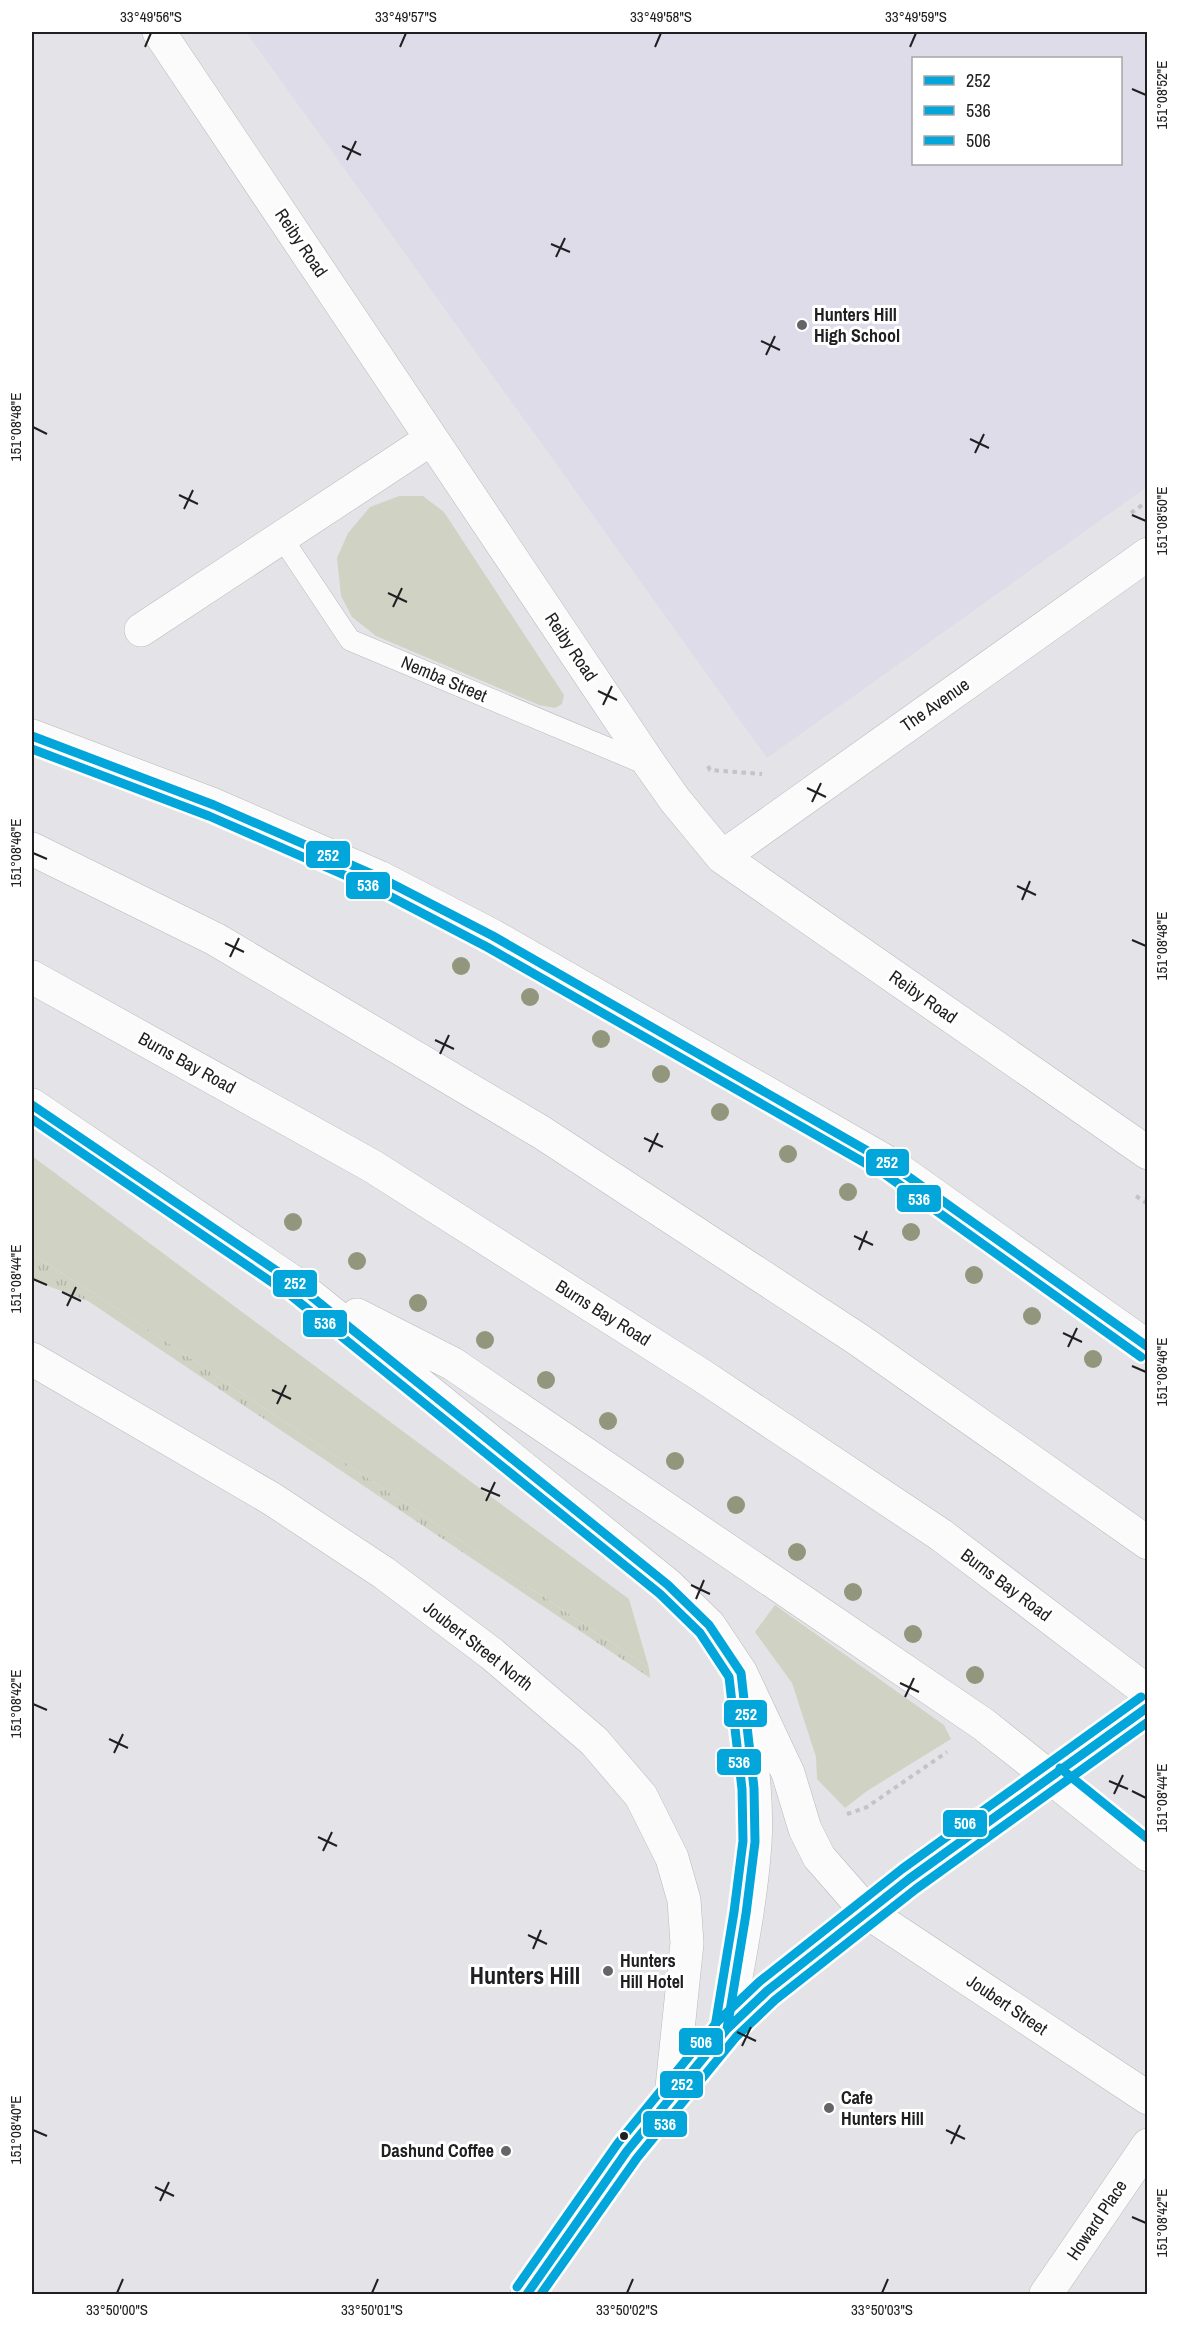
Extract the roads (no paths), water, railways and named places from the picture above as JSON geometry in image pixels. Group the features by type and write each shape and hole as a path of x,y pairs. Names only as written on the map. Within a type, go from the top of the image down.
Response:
{"main road":[{"name":"Reiby Road","path":"159,32 651,766 675,800 722,857 1148,1153"},
{"path":"141,630 431,439"},
{"name":"The Avenue","path":"722,857 1148,554"},
{"path":"32,736 225,810 379,877 494,936 892,1165 1148,1347"},
{"path":"32,849 215,939 542,1132 859,1340 1148,1543"},
{"name":"Burns Bay Road","path":"32,977 372,1166 691,1369 941,1535 1148,1692"},
{"path":"32,1105 296,1284 453,1364 973,1718 1052,1777 1148,1854"},
{"name":"Joubert Street","path":"296,1284 668,1585 709,1625 741,1673 788,1773 805,1829 819,1857 867,1912 1148,2098"},
{"name":"Joubert Street North","path":"34,1364 272,1499 384,1573 492,1654 594,1741 641,1796 672,1858 684,1900 687,1943 671,2097"},
{"path":"728,2029 755,1842 754,1788 741,1673"},
{"path":"527,2295 627,2151 728,2029 767,1991 909,1879 1148,1707"},
{"name":"Howard Place","path":"1046,2295 1148,2145"}],"lane":[{"name":"Nemba Street","path":"282,538 350,640 651,766"}],"place":[{"name":"Hunters Hill High School","path":"802,325"},
{"name":"Hunters Hill Hotel","path":"608,1971"},
{"name":"Cafe Hunters Hill","path":"829,2108"},
{"name":"Dashund Coffee","path":"506,2151"}],"district":[{"name":"Hunters Hill","path":"525,1976"}]}
